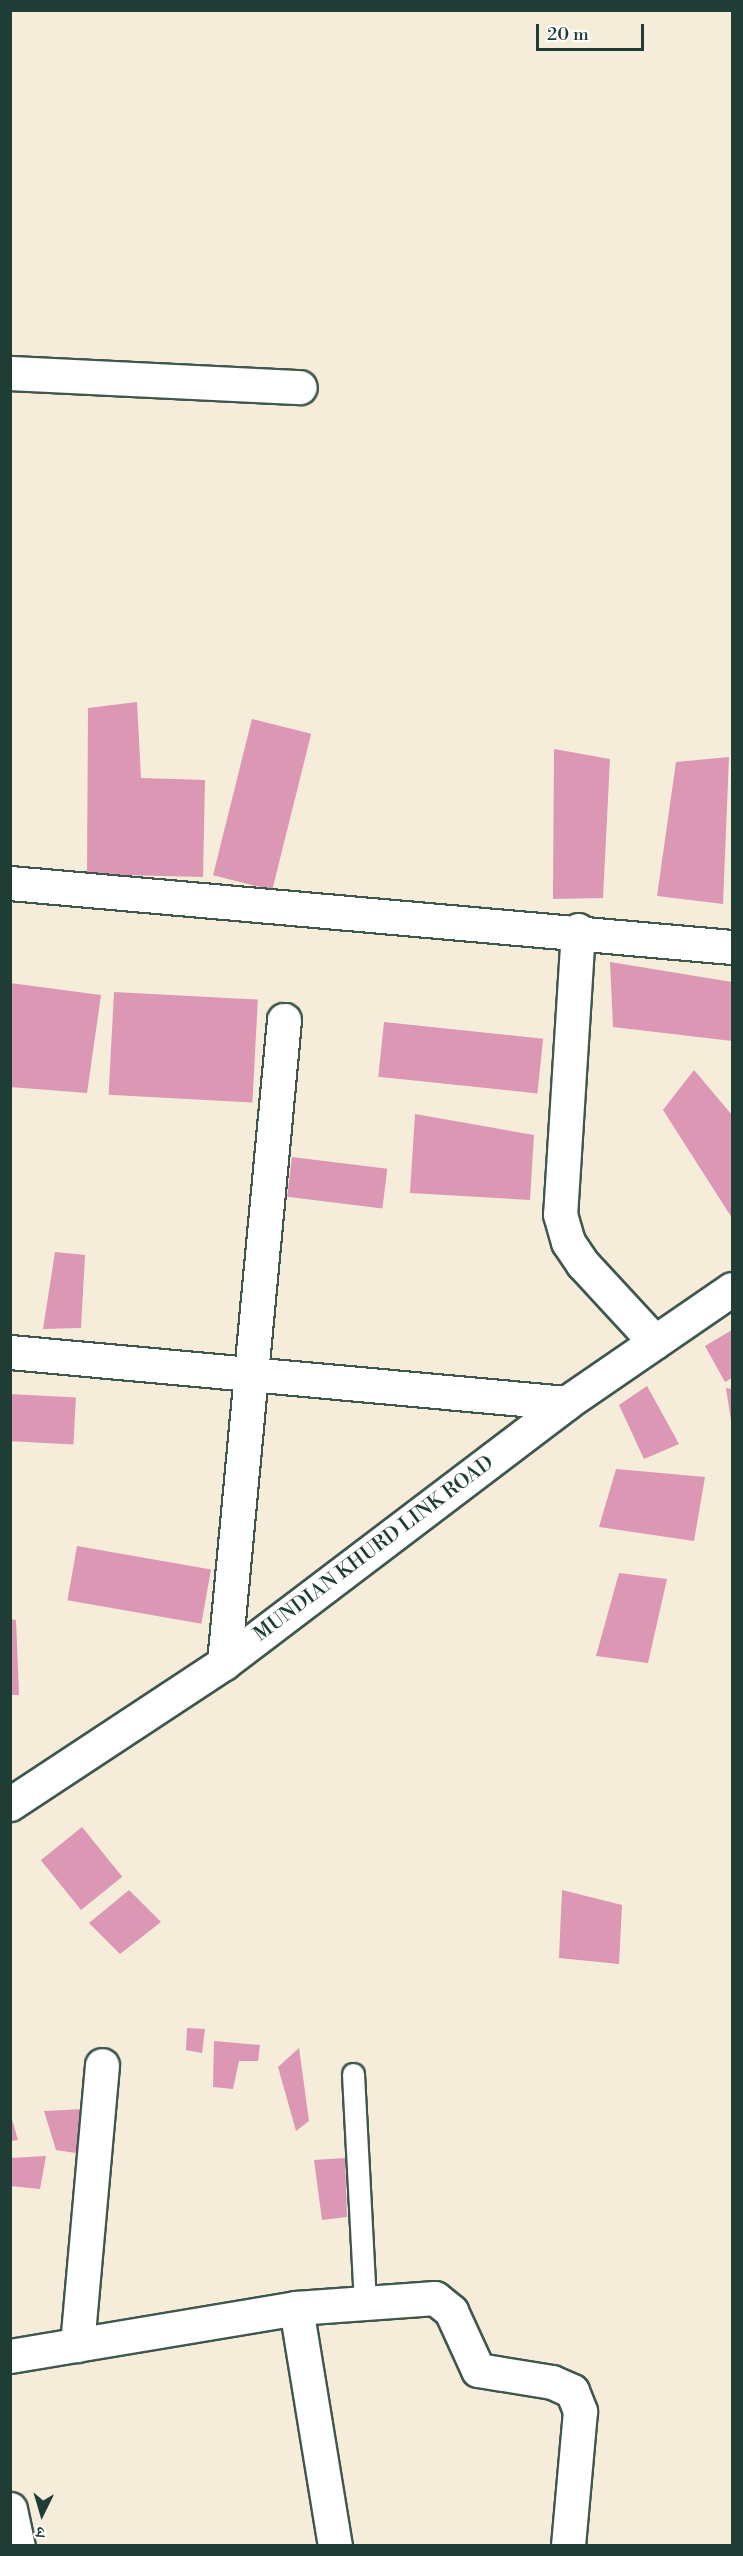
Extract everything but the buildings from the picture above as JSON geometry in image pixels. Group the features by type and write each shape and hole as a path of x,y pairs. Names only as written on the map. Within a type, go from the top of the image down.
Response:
{"street":[{"path":"10,373 300,387"},
{"path":"10,883 578,930 732,947"},
{"path":"578,930 560,1214 568,1242 583,1264 655,1342"},
{"path":"224,1663 248,1374 284,1020"},
{"name":"MUNDIAN KHURD LINK ROAD","path":"10,1804 224,1663 566,1403 732,1289"},
{"path":"10,1352 566,1403"},
{"path":"77,2345 102,2066"},
{"path":"10,2356 296,2308 365,2301 435,2298 451,2311 477,2370 552,2382 572,2391 580,2411 568,2546"},
{"path":"296,2308 335,2546"},
{"path":"10,2509 18,2546"}],"lane":[{"path":"353,2074 365,2301"}]}
